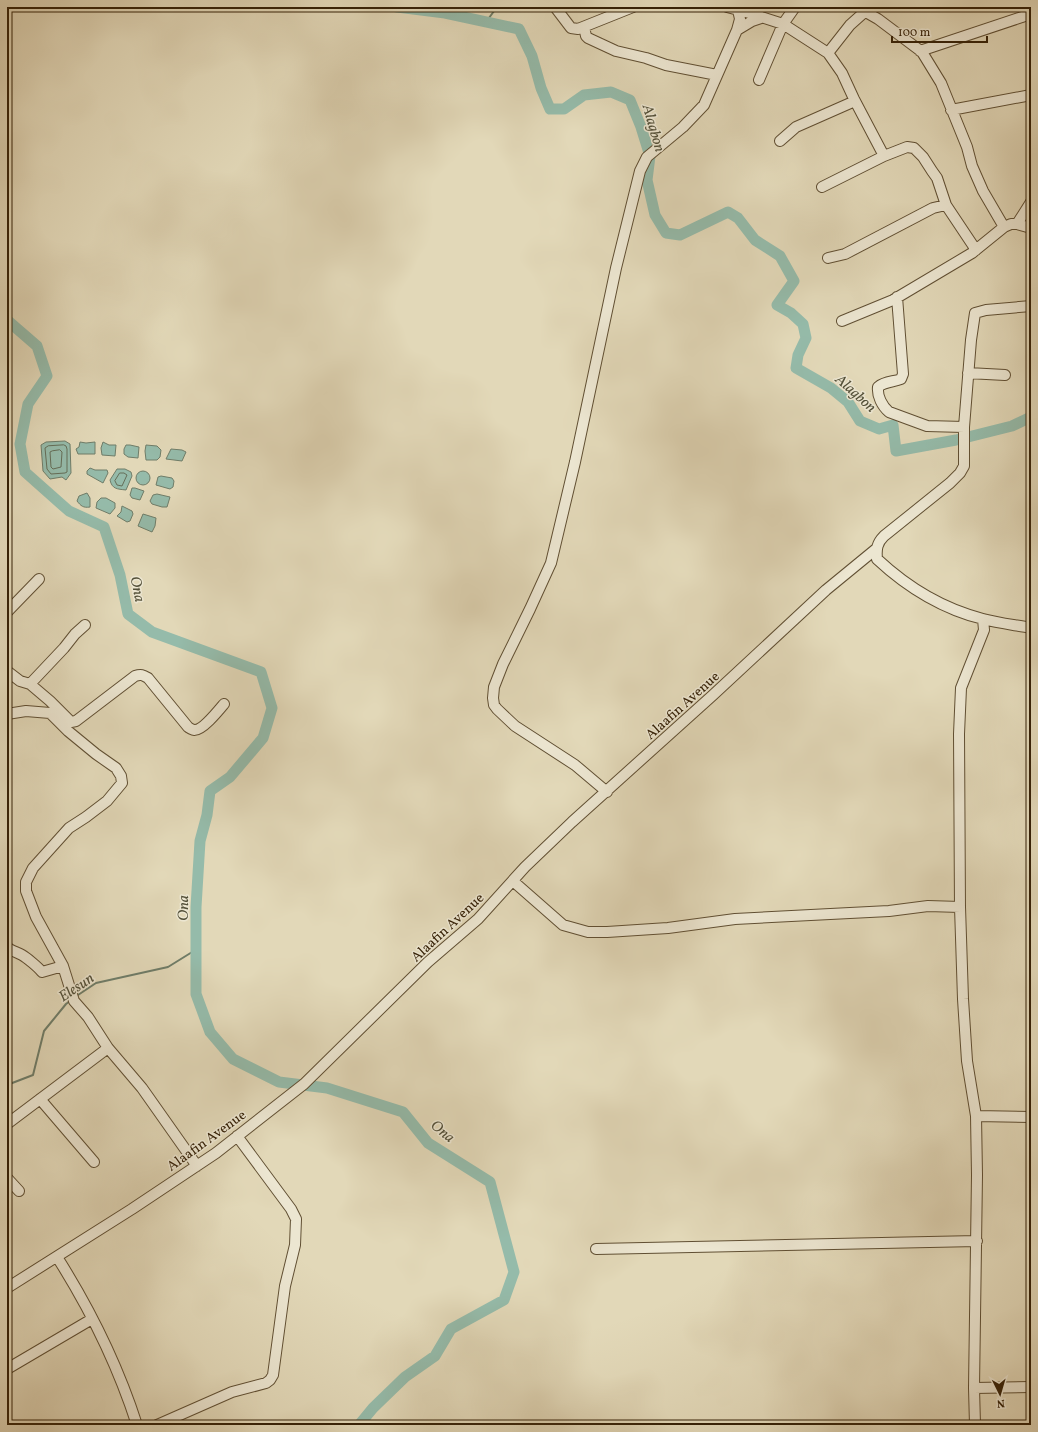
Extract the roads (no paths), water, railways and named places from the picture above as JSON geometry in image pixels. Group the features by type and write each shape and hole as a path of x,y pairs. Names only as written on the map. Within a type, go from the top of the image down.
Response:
{"street":[{"path":"555,7 571,28 578,29 633,7"},
{"path":"727,7 744,9 761,18 783,24 828,54 842,73 884,156"},
{"path":"759,80 783,24 794,7"},
{"path":"607,792 575,765 515,726 507,719 494,705 494,686 551,563 577,455 616,268 640,171 647,157 683,127 704,105 737,30 744,9"},
{"path":"828,54 850,25 867,9 920,51 941,83 967,147 972,166 983,191 1004,227"},
{"path":"920,51 1031,14"},
{"path":"737,30 752,21 761,18"},
{"path":"584,27 588,38 616,50 666,65 717,75"},
{"path":"951,110 1031,95"},
{"path":"780,141 796,127 855,100"},
{"path":"822,188 884,156 907,147 914,148 923,157 932,171 946,205 976,250"},
{"path":"1017,224 1031,202"},
{"path":"828,258 845,254 933,208 946,205"},
{"path":"842,321 897,297 976,250 1004,227 1011,224 1017,224 1031,228"},
{"path":"897,297 903,374 901,379 878,386 878,392 884,408 889,412 927,426 964,430"},
{"name":"Alaafin Avenue","path":"7,1288 197,1166 283,1102 304,1084 428,962 478,919 514,882 525,867 572,822 607,792 826,590 876,549 884,536 950,483 960,473 964,466 964,430 968,373 975,313 986,310 1031,306"},
{"path":"968,373 1006,375"},
{"path":"876,549 877,559 888,569 910,586 948,608 983,619 1031,628"},
{"path":"7,612 39,579"},
{"path":"975,1425 974,1388 977,1241 976,1116 967,1061 960,907 959,734 961,688 984,630 983,619"},
{"path":"30,684 85,625"},
{"path":"7,671 20,681 30,684 71,722 76,721 135,676 141,675 148,678 188,727 193,730 197,730 203,726 224,704"},
{"path":"44,713 50,701"},
{"path":"7,714 26,710 50,713 68,731 116,768 122,779 122,783 107,801 69,828 32,868 26,882 28,898 36,917 63,966 74,1001 88,1017 108,1048 142,1088 197,1166"},
{"path":"514,882 563,925 588,932 668,928 735,919 889,912 928,906 960,907"},
{"path":"7,947 25,957 42,972 63,966"},
{"path":"7,1124 108,1048"},
{"path":"40,1099 94,1162"},
{"path":"976,1116 1031,1117"},
{"path":"157,1425 232,1392 266,1383 273,1375 285,1286 295,1245 296,1220 291,1208 237,1136"},
{"path":"7,1178 19,1191"},
{"path":"596,1249 977,1241"},
{"path":"57,1257 92,1319 127,1392 137,1425"},
{"path":"7,1369 92,1319"},
{"path":"974,1388 1031,1387"}],"water":[{"path":"65,441 70,444 71,473 66,480 62,477 50,479 43,471 41,445 46,442"},
{"path":"80,442 95,442 95,454 78,454 76,449 79,447"},
{"path":"103,442 109,445 116,445 115,456 102,455 101,448"},
{"path":"126,445 139,447 138,458 128,457 124,454"},
{"path":"146,445 157,446 161,450 160,457 157,460 146,460"},
{"path":"171,449 186,452 182,461 166,459"},
{"path":"90,468 95,470 107,470 108,473 103,483 87,474 87,471"},
{"path":"117,469 125,469 131,472 132,476 126,490 115,488 111,483 110,480"},
{"path":"143,471 148,473 150,478 148,483 143,485 138,483 136,478 138,473"},
{"path":"161,476 172,478 174,481 173,487 170,489 156,485 158,477"},
{"path":"132,488 144,491 140,500 132,498 130,495"},
{"path":"87,493 90,498 90,507 82,506 77,501 79,496"},
{"path":"157,494 170,497 167,507 152,504 150,501 153,495"},
{"path":"101,498 106,498 115,503 115,508 110,514 96,508 97,502"},
{"path":"122,506 132,511 133,514 130,521 127,522 117,516 121,512"},
{"path":"143,514 156,518 155,526 152,532 138,526"}],"waterway":[{"name":"Alagbon","path":"397,7 445,13 519,29 532,56 541,88 550,109 564,109 584,95 611,92 630,100 641,127 650,156 647,180 655,215 666,233 680,235 728,212 738,218 755,240 780,256 794,281 777,305 791,313 803,324 806,338 798,355 796,368 831,388 848,402 860,421 879,429 893,425 896,451 956,440 1012,426 1031,417"},
{"path":"486,22 497,7"},
{"name":"Ona","path":"7,320 37,346 47,376 28,404 20,444 25,472 69,511 104,527 120,575 128,614 152,632 261,672 272,708 263,738 230,777 210,791 207,815 200,841 196,907 196,994 210,1032 233,1059 279,1082 327,1088 403,1112 428,1143 490,1182 514,1272 504,1300 451,1329 435,1356 405,1377 373,1408 359,1425"},
{"name":"Elesun","path":"75,997 96,983 168,967 197,949"},
{"name":"Elesun","path":"7,1085 33,1075 44,1031 70,1001"}]}
